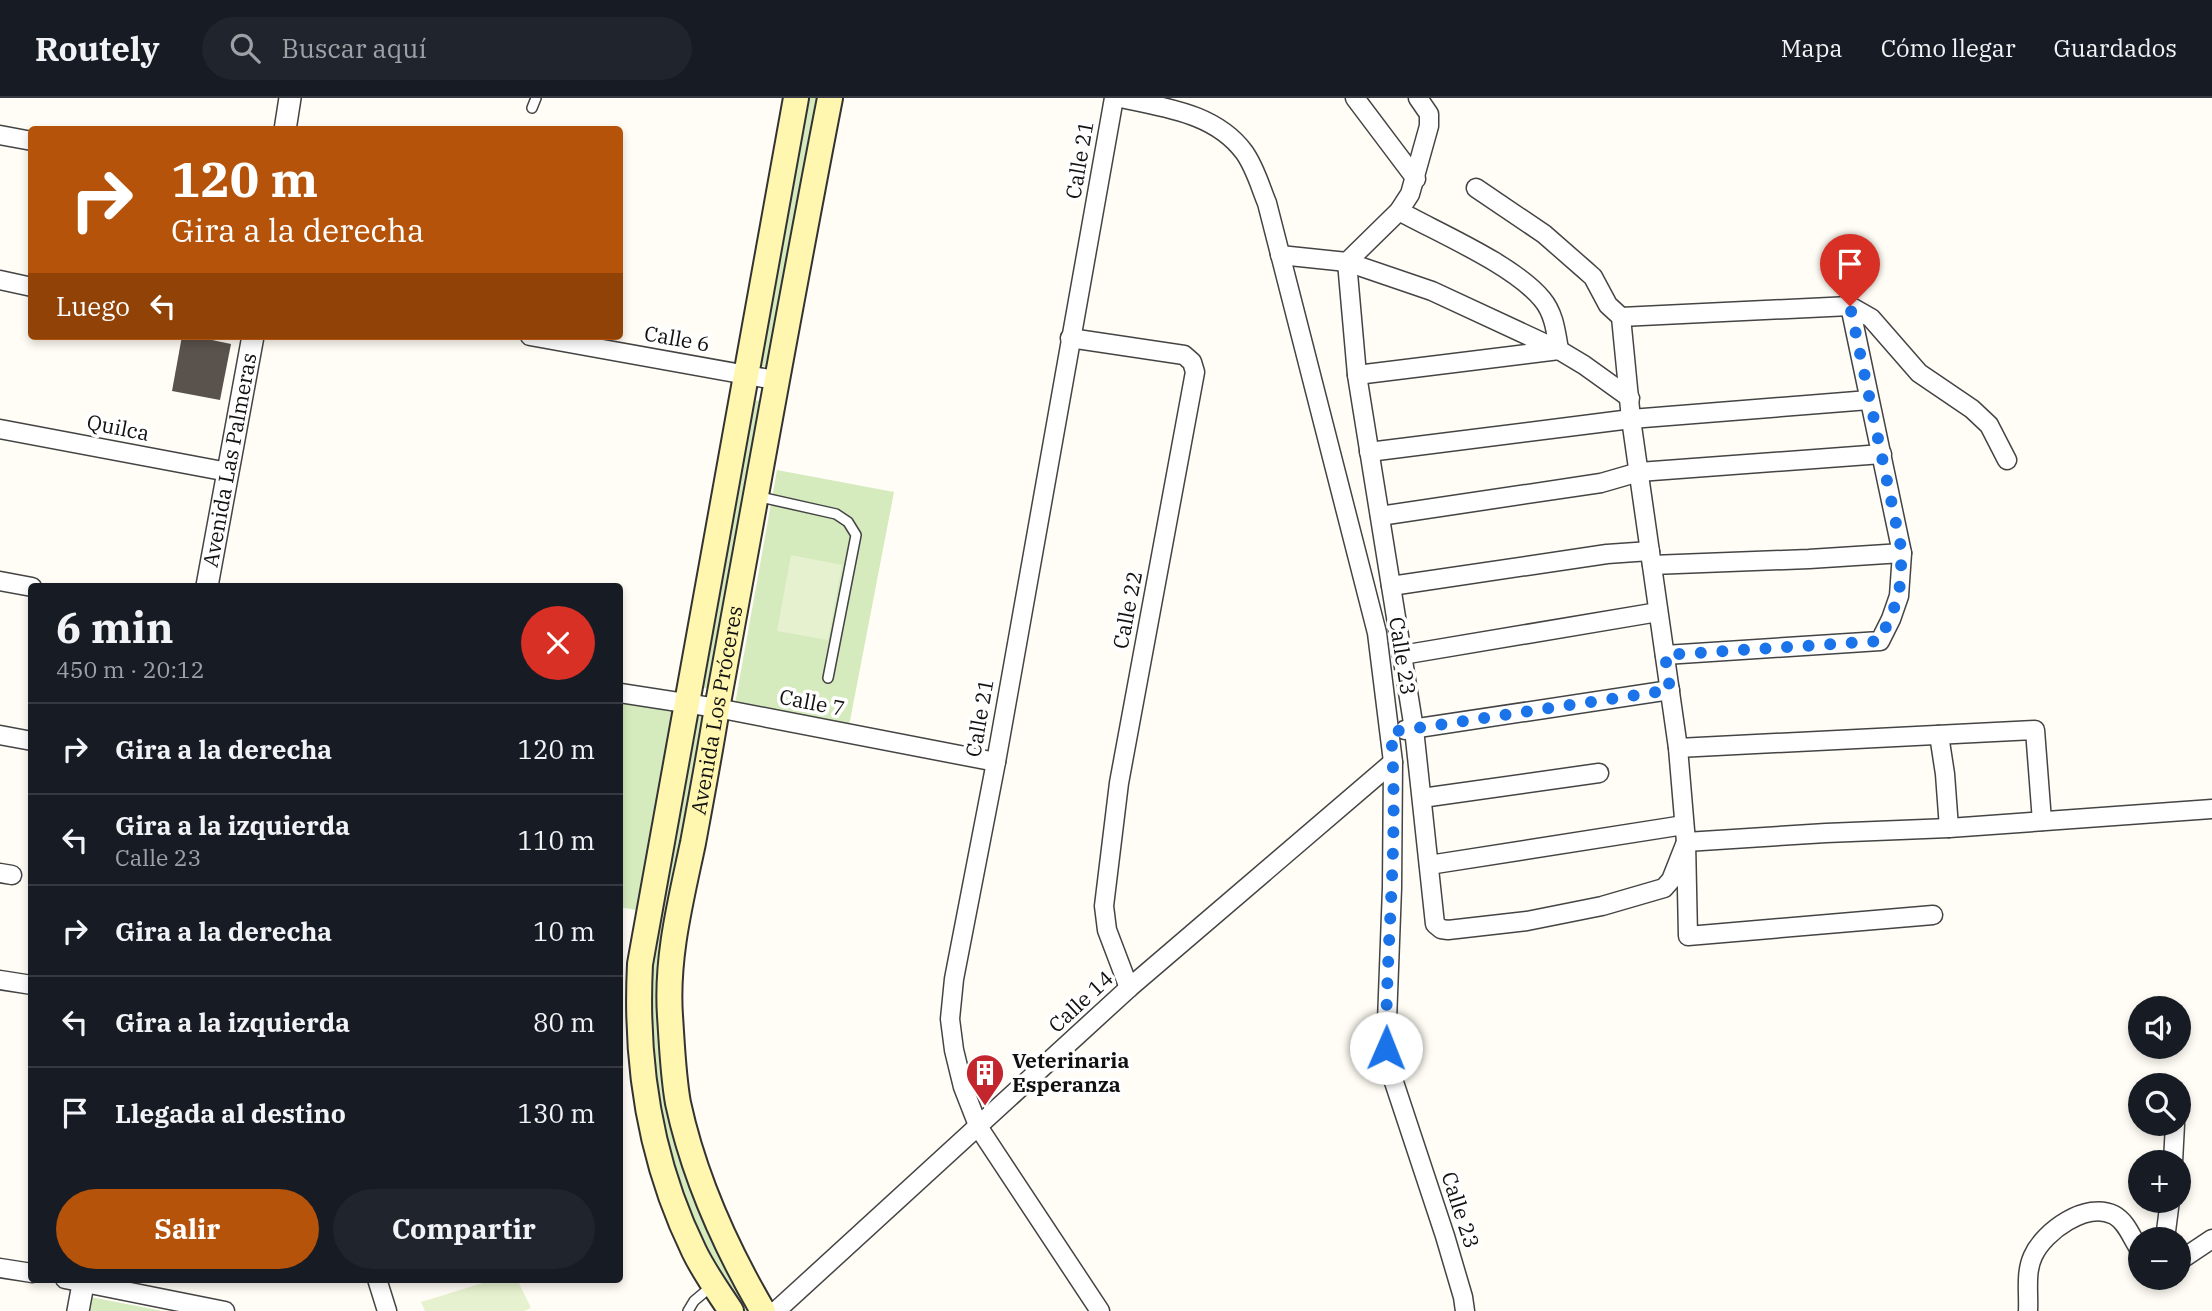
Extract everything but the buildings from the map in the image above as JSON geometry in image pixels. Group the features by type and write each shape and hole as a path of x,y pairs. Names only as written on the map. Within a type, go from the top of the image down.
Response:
{"main road":[{"name":"Avenida Los Próceres","path":"731,1311 695,1254 660,1164 641,1073 638,1017 640,964 796,98"},
{"name":"Avenida Los Próceres","path":"763,1311 745,1280 704,1193 678,1101 670,1013 670,972 675,928 775,380 830,98"}],"street":[{"path":"286,126 290,98"},
{"name":"Calle 21","path":"1100,1311 979,1128 963,1087 950,1019 954,979 996,762 1114,98"},
{"name":"Calle 23","path":"1121,98 1186,113 1207,121 1244,152 1254,169 1267,203 1377,633 1394,762 1386,1048 1390,1070 1445,1236 1465,1311"},
{"path":"1355,98 1416,179"},
{"path":"1347,262 1399,211 1410,194 1429,126 1429,114 1418,98"},
{"path":"0,135 28,140"},
{"path":"1476,188 1544,234 1584,269 1592,277 1608,305 1621,317 1631,419 1678,748 1685,833 1688,936 1933,915"},
{"path":"1399,211 1521,279 1543,300 1553,321 1559,349"},
{"path":"1280,255 1347,262 1432,290 1559,349 1630,398"},
{"path":"1347,262 1357,375 1414,729 1435,924 1448,930 1527,921 1602,906 1664,888 1671,880 1685,833"},
{"path":"0,280 28,285"},
{"path":"1621,317 1850,306 1871,318 1919,373 1972,409 1989,425 2007,460"},
{"path":"1665,655 1880,641 1899,596 1902,552 1850,306"},
{"name":"Calle 22","path":"1070,338 1184,355 1192,362 1195,372 1119,783 1104,906 1107,930 1129,988"},
{"name":"Avenida Las Palmeras","path":"208,583 252,340"},
{"name":"Calle 6","path":"552,340 775,380"},
{"path":"1357,375 1559,349"},
{"path":"1369,452 1631,419 1869,400"},
{"name":"Quilca","path":"0,429 228,472"},
{"path":"1380,516 1601,483 1639,472 1882,454"},
{"path":"1391,586 1607,554 1651,558 1809,559 1902,552"},
{"path":"0,581 28,586"},
{"path":"1402,655 1658,611"},
{"path":"1391,732 1670,690"},
{"name":"Calle 7","path":"623,693 717,708 996,762"},
{"path":"1678,748 2035,730 2042,821"},
{"path":"0,735 28,740"},
{"path":"1939,735 1949,828"},
{"name":"Calle 14","path":"776,1311 1129,988 1394,762"},
{"path":"1422,798 1599,773"},
{"path":"1429,865 1685,833 1949,828 2212,808"},
{"path":"0,980 28,984"},
{"path":"2028,1311 2028,1270 2039,1245 2050,1234 2073,1219 2097,1212 2116,1216 2128,1230"},
{"path":"2191,1253 2212,1239"},
{"path":"0,1268 28,1272"},
{"path":"77,1283 78,1311"},
{"path":"91,1283 225,1311"},
{"path":"378,1283 387,1311"}],"lane":[{"path":"533,108 536,98"},
{"path":"755,496 836,514 848,522 856,535 828,678"},
{"path":"688,1311 694,1301 714,1284"}],"green space":[{"path":"807,98 823,98 771,362 765,367 759,366"},
{"path":"750,400 764,401 712,688 704,688 699,684"},
{"path":"777,470 894,492 849,726 735,704"},
{"path":"791,555 842,565 828,640 777,631"},
{"path":"623,701 680,710 641,911 623,908"},
{"path":"695,712 706,714 664,966 699,1196 756,1311 735,1311 682,1205 652,1093 648,963"},
{"path":"483,1283 519,1283 531,1308 524,1311 425,1311 421,1302"},
{"path":"85,1296 163,1311 83,1311"}],"place":[{"name":"Veterinaria Esperanza","path":"985,1107"}],"route":[{"path":"1386,1048 1394,762 1391,732 1670,690 1665,655 1880,641 1899,596 1902,552 1850,306"}]}
